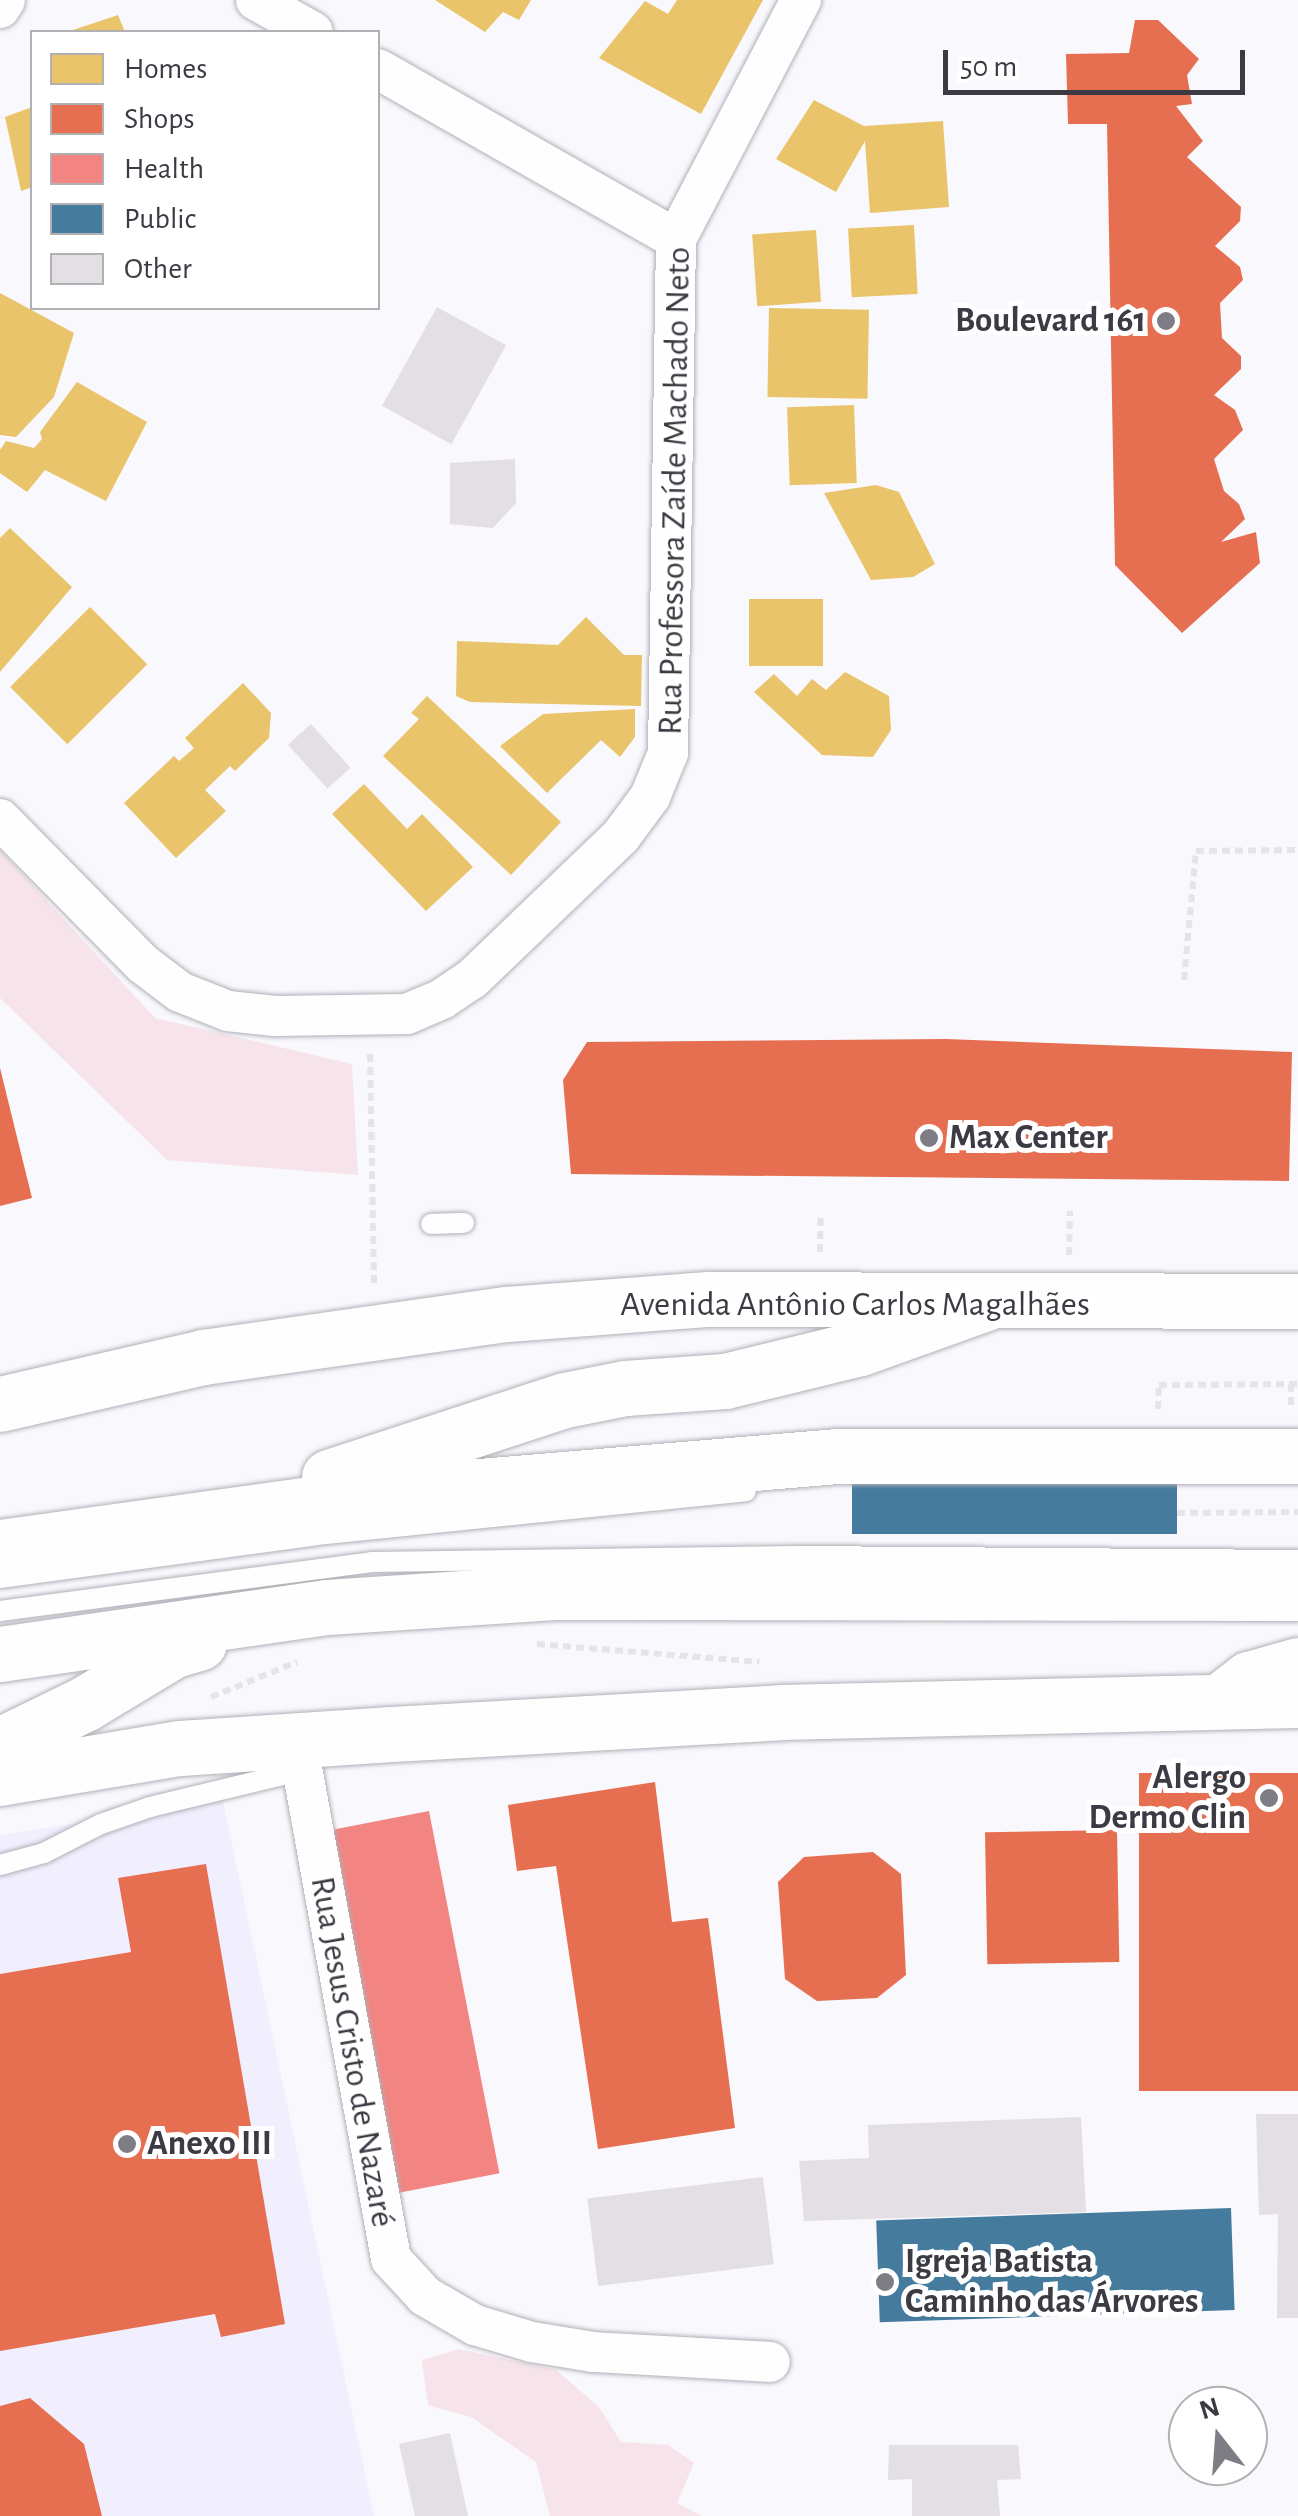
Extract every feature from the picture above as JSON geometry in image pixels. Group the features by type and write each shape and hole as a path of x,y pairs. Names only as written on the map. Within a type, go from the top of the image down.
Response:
{"main road":[{"name":"Avenida Antônio Carlos Magalhães","path":"0,1404 203,1357 508,1314 708,1299 986,1303 1298,1301"},
{"path":"212,1515 564,1400 625,1388 725,1382 860,1348 986,1303"},
{"path":"0,1547 373,1495 837,1456 1289,1432"},
{"path":"0,1654 327,1607 554,1592 1298,1592"},
{"path":"0,1744 86,1704 174,1650 327,1607"},
{"path":"1223,1700 1249,1679 1298,1665"},
{"path":"0,1778 180,1748 314,1758 392,1734 780,1712 1298,1700"}],"street":[{"path":"0,8 5,0"},
{"path":"256,0 309,30"},
{"name":"Rua Professora Zaíde Machado Neto","path":"0,819 144,964 180,992 228,1011 370,1018 407,1014 472,979 621,836 650,798 668,753 676,239 801,0"},
{"path":"380,70 676,239"},
{"name":"Rua Jesus Cristo de Nazaré","path":"314,1758 391,2259 424,2296 475,2325 532,2342 593,2352 770,2362"}],"lane":[{"path":"431,1224 464,1223"},
{"path":"0,1578 316,1534 764,1489"},
{"path":"0,1611 372,1562 796,1556 1298,1560"},
{"path":"0,1865 44,1853 101,1824 150,1807 314,1758"}],"path":[{"path":"1184,980 1196,850 1298,850"},
{"path":"370,1018 376,1330"},
{"path":"1177,1409 1158,1409 1159,1385 1295,1384 1289,1432"},
{"path":"1176,1513 1298,1512"},
{"path":"531,1644 778,1664"},
{"path":"208,1698 304,1659"}],"shaded area":[{"path":"0,850 155,1018 352,1064 358,1175 167,1160 0,998"},
{"path":"223,1801 374,2516 0,2516 0,1835"},
{"path":"459,2349 556,2370 599,2407 621,2442 668,2445 694,2463 677,2503 702,2516 550,2516 536,2462 471,2417 428,2405 422,2360"}],"building: Homes":[{"path":"435,0 531,0 519,20 503,12 485,32"},
{"path":"677,0 763,0 701,114 599,58 645,1 668,14"},
{"path":"118,15 124,30 73,30"},
{"path":"814,100 864,126 943,121 949,207 870,213 865,141 836,192 776,159"},
{"path":"30,108 30,188 21,191 5,117"},
{"path":"914,225 918,294 852,297 848,228"},
{"path":"816,230 821,302 757,306 752,234"},
{"path":"0,293 74,333 54,397 16,437 0,435"},
{"path":"769,308 869,310 867,399 767,397"},
{"path":"77,382 147,422 106,501 45,470 27,492 0,473 0,450 6,441 34,448 42,439 40,432"},
{"path":"854,405 857,483 790,485 787,407"},
{"path":"876,485 899,492 935,564 913,577 871,580 824,493"},
{"path":"10,528 72,587 0,672 0,538"},
{"path":"749,599 823,599 823,666 749,666"},
{"path":"90,607 147,664 67,744 10,687"},
{"path":"586,617 624,655 642,655 641,706 470,702 456,696 457,641 558,645"},
{"path":"845,672 889,696 891,730 873,757 822,755 754,692 774,674 797,696 812,679 826,690"},
{"path":"243,683 271,713 269,738 235,771 230,766 205,790 226,811 176,858 124,803 174,756 179,761 194,748 185,738"},
{"path":"427,696 561,822 511,875 383,756 419,719 411,713"},
{"path":"635,709 635,737 620,757 601,740 547,793 500,746 543,714"},
{"path":"364,784 407,829 422,814 473,867 426,911 332,814"}],"building: Shops":[{"name":"Boulevard 161","path":"1135,20 1158,20 1199,59 1187,75 1192,104 1176,106 1203,141 1187,157 1241,207 1240,221 1215,246 1240,267 1243,280 1220,303 1222,338 1241,356 1241,369 1214,395 1235,410 1243,430 1214,459 1224,491 1239,504 1245,519 1221,542 1256,532 1260,563 1182,633 1115,565 1107,124 1068,124 1066,54 1129,53"},
{"name":"Max Center","path":"946,1039 1292,1052 1289,1181 571,1174 563,1080 587,1042"},
{"path":"0,1068 32,1198 0,1206"},
{"path":"1139,1773 1298,1773 1298,2091 1139,2091"},
{"path":"655,1782 672,1922 708,1918 735,2128 598,2149 556,1866 517,1871 508,1805"},
{"path":"1117,1830 1119,1962 987,1964 985,1832"},
{"path":"873,1852 901,1874 906,1975 877,1998 817,2001 785,1979 778,1882 804,1857"},
{"name":"Anexo III","path":"206,1864 285,2324 221,2337 215,2314 0,2351 0,1974 131,1952 118,1878"},
{"path":"30,2398 84,2444 102,2516 0,2516 0,2406"}],"building: Health":[{"path":"429,1811 499,2173 384,2196 313,1834"}],"building: Public":[{"path":"852,1484 1177,1484 1177,1534 852,1534"},
{"path":"1231,2208 1235,2310 880,2322 876,2220"}],"building: Other":[{"path":"437,307 506,345 451,444 382,406"},
{"path":"515,459 516,503 493,528 450,524 450,463"},
{"path":"311,724 350,768 327,789 288,745"},
{"path":"1256,2114 1298,2114 1298,2318 1277,2318 1278,2214 1259,2215"},
{"path":"1081,2117 1086,2212 804,2221 799,2161 869,2158 868,2125"},
{"path":"763,2177 774,2264 598,2286 587,2199"},
{"path":"450,2433 468,2516 415,2516 399,2444"},
{"path":"889,2445 1018,2445 1021,2479 997,2480 1000,2516 912,2516 912,2479 888,2480"}],"place":[{"name":"Boulevard 161","path":"1166,321"},
{"name":"Max Center","path":"929,1138"},
{"name":"Alergo Dermo Clin","path":"1269,1798"},
{"name":"Anexo III","path":"127,2144"},
{"name":"Igreja Batista Caminho das Árvores","path":"885,2282"}]}
